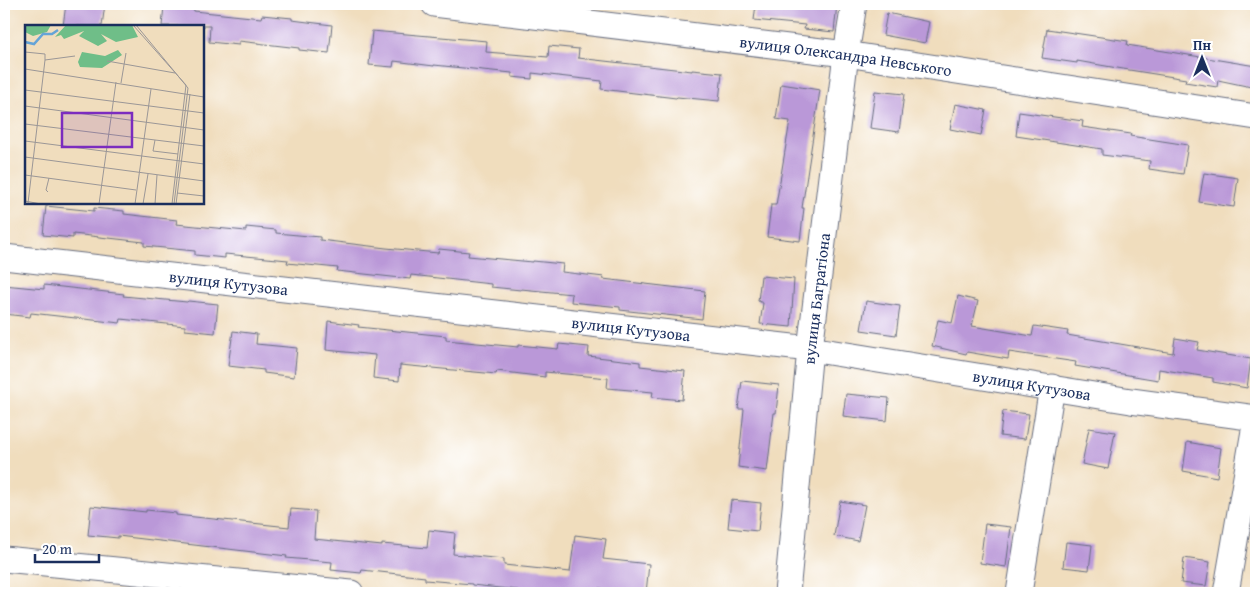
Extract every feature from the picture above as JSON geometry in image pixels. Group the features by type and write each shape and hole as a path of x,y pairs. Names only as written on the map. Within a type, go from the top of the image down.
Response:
{"street":[{"name":"вулиця Олександра Невського","path":"434,4 846,54 1256,117"},
{"name":"вулиця Багратіона","path":"787,593 810,349 846,54 854,4"},
{"name":"вулиця Кутузова","path":"4,258 810,349 1130,401 1256,418"},
{"path":"1019,593 1052,387"},
{"path":"1226,593 1256,418"},
{"path":"4,559 351,593"}],"building":[{"path":"66,4 105,4 102,25 63,25"},
{"path":"756,4 837,4 834,32 804,29 805,25 754,20"},
{"path":"164,6 261,18 262,15 292,18 292,20 332,25 329,53 239,41 239,45 209,42 210,26 162,25"},
{"path":"887,13 929,22 925,43 883,35"},
{"path":"1047,29 1128,41 1127,45 1256,66 1256,88 1218,80 1217,87 1185,82 1186,79 1077,61 1077,63 1042,58"},
{"path":"372,31 487,41 486,52 548,57 549,46 579,49 578,58 722,73 719,101 601,89 602,81 532,73 532,79 512,77 512,73 394,61 393,67 369,65"},
{"path":"781,84 820,90 802,208 804,208 800,241 767,237 771,205 776,205 790,121 776,119"},
{"path":"875,91 904,94 899,132 870,128"},
{"path":"955,104 986,110 981,135 950,129"},
{"path":"1019,112 1083,121 1082,127 1188,145 1183,174 1149,169 1150,161 1102,155 1102,149 1016,136"},
{"path":"1204,173 1238,178 1234,207 1199,202"},
{"path":"46,206 94,211 94,208 124,211 124,214 177,220 176,224 246,231 246,227 276,230 276,233 320,237 320,240 386,248 438,253 439,249 469,252 468,256 563,264 562,272 604,277 603,279 705,291 702,319 620,310 620,307 571,302 572,294 491,287 491,284 411,275 410,279 337,271 338,268 287,263 288,260 225,254 225,258 195,255 195,251 144,246 144,242 73,234 73,238 43,235"},
{"path":"761,276 794,279 791,327 760,324 763,303 758,301"},
{"path":"4,285 44,289 44,285 124,294 123,296 218,304 215,333 185,330 185,326 121,319 120,323 31,313 30,317 4,314"},
{"path":"958,296 978,301 972,326 1032,336 1034,326 1068,331 1067,335 1173,353 1175,338 1199,342 1197,350 1251,359 1247,388 1213,382 1213,378 1159,369 1158,380 1075,366 1076,362 1009,352 1008,359 967,352 966,354 932,346 938,320 952,323"},
{"path":"866,301 900,306 896,335 861,330"},
{"path":"328,321 359,325 358,327 446,336 446,340 558,349 559,344 589,347 588,356 640,362 640,366 685,371 682,400 652,397 653,392 607,388 608,378 545,372 545,377 497,371 496,374 400,365 399,381 373,378 375,355 326,350"},
{"path":"233,331 257,334 256,344 297,348 294,377 264,373 264,370 228,366"},
{"path":"742,381 779,385 767,471 738,467 744,409 738,409"},
{"path":"846,394 889,398 887,421 843,416"},
{"path":"1003,411 1029,414 1025,439 1000,436"},
{"path":"1089,428 1115,432 1108,469 1082,464"},
{"path":"1187,442 1221,448 1217,477 1183,471"},
{"path":"731,500 761,503 758,531 728,528"},
{"path":"840,501 865,505 858,541 834,536"},
{"path":"91,506 176,513 176,515 289,527 291,509 316,511 314,539 382,546 382,544 427,548 429,530 455,533 453,554 504,559 504,565 570,572 575,535 606,539 603,559 649,564 646,593 599,588 599,593 548,590 548,593 518,593 518,590 425,580 425,577 362,570 361,573 331,570 332,562 286,558 287,556 118,536 118,538 88,535"},
{"path":"985,524 1011,527 1006,567 980,563"},
{"path":"1066,542 1092,545 1089,570 1063,567"},
{"path":"1184,558 1210,562 1206,586 1181,583"}]}
